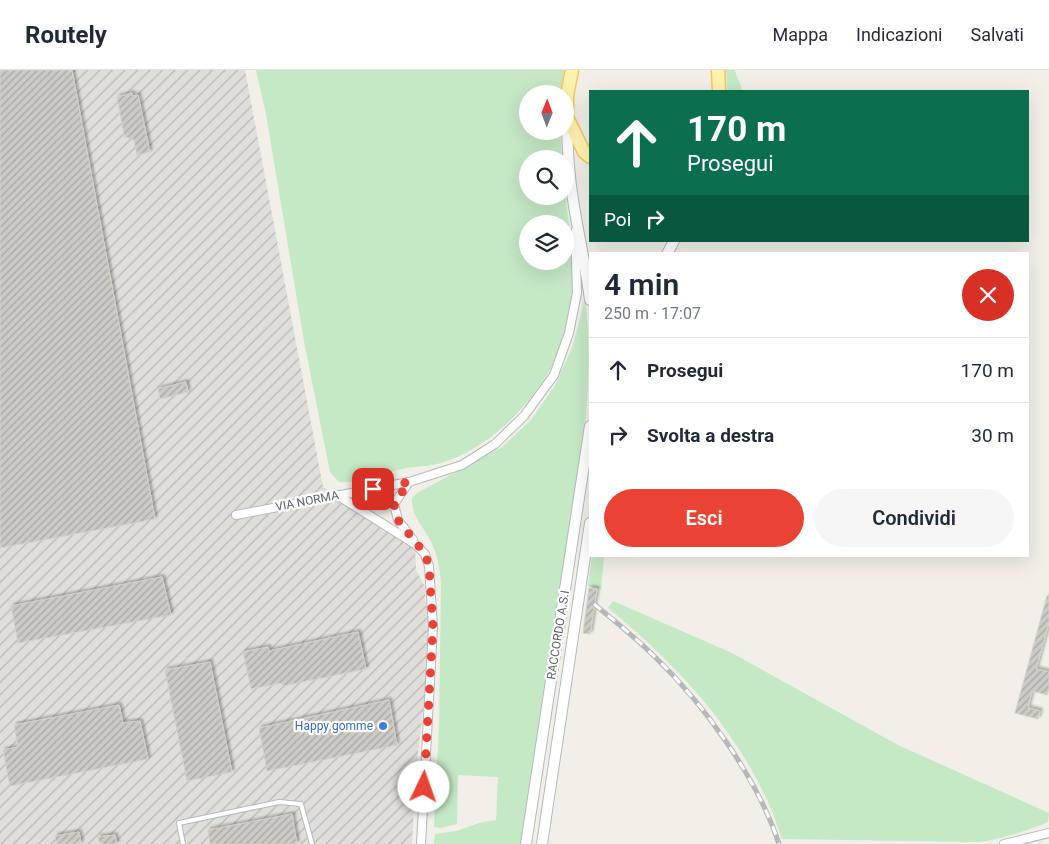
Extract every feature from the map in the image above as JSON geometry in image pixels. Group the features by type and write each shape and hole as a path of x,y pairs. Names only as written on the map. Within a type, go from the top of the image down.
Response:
{"main road":[{"path":"569,85 572,70"},
{"path":"718,70 719,90"},
{"path":"574,131 584,152 589,156"}],"street":[{"path":"567,140 574,206 589,291"},
{"name":"VIA NORMA","path":"236,515 409,482 462,465 495,444 524,416 554,375 570,333 577,293 574,206"},
{"name":"RACCORDO A.S.I","path":"526,844 589,433"},
{"path":"409,482 394,504 398,520 415,544 425,554 429,566 433,627 421,844"},
{"path":"337,495 415,544"},
{"name":"RACCORDO A.S.I","path":"542,844 589,530"},
{"path":"1004,844 1049,833"}],"lane":[{"path":"183,844 179,823 279,802 301,804 312,844"}],"shaded area":[{"path":"0,70 245,70 323,487 415,544 416,570 425,587 425,600 433,627 416,769 412,844 0,844"}],"green space":[{"path":"256,70 565,70 562,85 519,85 519,140 561,140 561,150 519,150 519,205 567,205 568,215 519,215 519,270 573,270 572,308 557,356 529,401 511,420 491,437 469,451 447,461 406,468 365,480 339,482 330,472 304,341 266,114"},
{"path":"726,70 735,70 742,90 727,90"},
{"path":"585,298 588,328 586,417 521,844 434,844 435,834 456,831 479,823 496,820 498,777 458,775 457,824 440,828 434,827 439,725 441,584 436,554 432,543 415,515 412,498 417,493 502,447 531,420 554,387 572,348"},
{"path":"592,557 604,557 601,589 588,586"},
{"path":"613,601 732,653 898,745 1049,813 1048,822 997,839 980,842 782,839 769,805 753,772 734,741 688,683 663,657 608,608"}],"building":[{"path":"0,70 72,70 155,519 0,548"},
{"path":"132,93 132,96 138,95 150,152 137,155 134,140 124,136 117,97"},
{"path":"186,382 188,392 160,399 158,389"},
{"path":"162,577 171,615 18,643 11,606"},
{"path":"589,588 597,589 593,613 591,613 593,614 590,634 583,633"},
{"path":"1047,596 1049,596 1049,622 1036,669 1049,672 1049,688 1047,695 1032,691 1028,708 1040,711 1038,719 1015,713"},
{"path":"358,632 366,669 283,686 282,683 251,689 243,652 268,647 269,651"},
{"path":"210,662 232,772 187,781 165,670"},
{"path":"389,700 397,745 267,771 259,728"},
{"path":"119,705 123,723 140,721 148,759 10,786 3,750 18,747 14,725"},
{"path":"292,814 297,844 210,844 208,830"},
{"path":"79,832 81,844 56,844 55,836"},
{"path":"115,835 117,844 100,844 98,837"}],"railway":[{"path":"594,604 655,657 674,676 710,720 728,744 758,794 779,844"}],"place":[{"name":"Happy gomme","path":"383,726"}],"route":[{"path":"373,489 409,482 394,504 398,520 415,544 425,554 429,566 433,627 424,787"}]}
